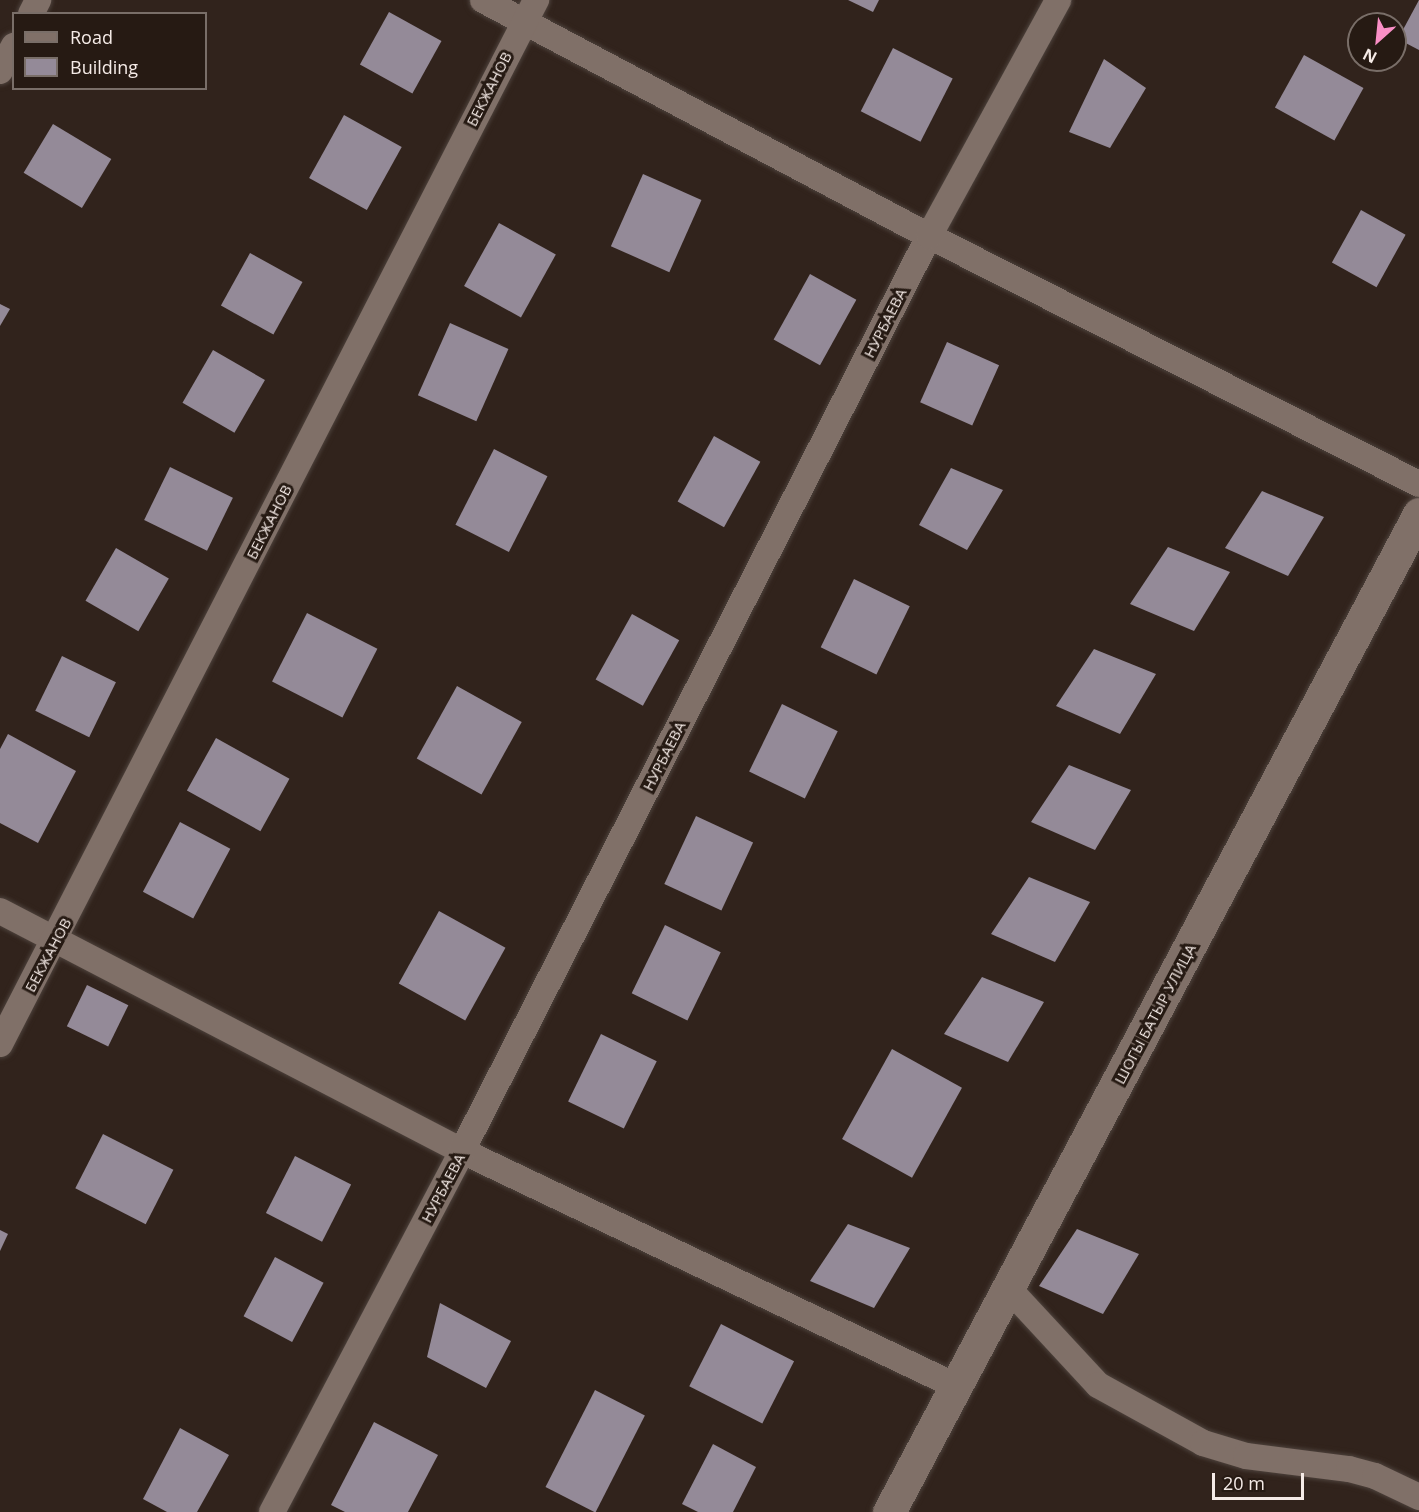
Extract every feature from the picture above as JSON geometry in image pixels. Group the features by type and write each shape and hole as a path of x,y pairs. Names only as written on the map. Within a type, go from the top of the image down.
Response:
{"street":[{"path":"483,0 530,11 929,236 1419,484"},
{"name":"НУРБАЕВА","path":"272,1512 462,1152 929,236 1058,0"},
{"name":"БЕКЖАНОВ","path":"0,1044 56,940 530,11"},
{"path":"0,71 12,50"},
{"name":"ШОГЫ БАТЫР УЛИЦА","path":"889,1512 1010,1290 1419,514"},
{"path":"0,911 462,1152 958,1386"},
{"path":"1010,1290 1098,1385 1203,1443 1246,1456 1349,1469 1374,1476 1419,1497"}],"building":[{"path":"848,0 879,0 873,12"},
{"path":"1419,0 1419,50 1407,44 1407,22"},
{"path":"389,12 441,41 412,94 360,64"},
{"path":"893,48 953,78 920,142 861,111"},
{"path":"1304,55 1363,88 1334,140 1275,107"},
{"path":"1104,59 1146,88 1110,148 1069,132"},
{"path":"344,115 402,147 367,210 309,178"},
{"path":"53,124 111,159 82,208 24,173"},
{"path":"643,174 701,200 669,272 611,246"},
{"path":"1361,210 1406,235 1377,287 1332,262"},
{"path":"499,223 556,255 521,317 464,286"},
{"path":"250,253 302,282 273,335 221,305"},
{"path":"810,274 856,300 820,365 774,340"},
{"path":"0,304 10,309 0,326"},
{"path":"450,323 508,349 476,421 418,395"},
{"path":"947,342 999,365 972,425 920,402"},
{"path":"213,350 265,380 234,433 182,403"},
{"path":"714,436 760,462 724,527 678,502"},
{"path":"494,449 547,476 509,552 455,525"},
{"path":"170,467 233,498 207,551 144,520"},
{"path":"951,468 1003,490 967,550 919,525"},
{"path":"1262,491 1324,517 1288,576 1225,548"},
{"path":"1168,547 1230,572 1194,631 1130,604"},
{"path":"116,548 169,578 138,631 86,601"},
{"path":"854,579 910,606 876,674 821,647"},
{"path":"307,613 377,649 342,717 272,682"},
{"path":"632,614 679,640 643,706 596,680"},
{"path":"1094,649 1156,674 1120,734 1056,706"},
{"path":"62,656 116,682 89,737 35,711"},
{"path":"457,686 522,722 481,794 417,759"},
{"path":"782,704 838,731 805,799 749,771"},
{"path":"8,734 76,771 38,843 0,823 0,749"},
{"path":"216,738 289,779 260,831 187,790"},
{"path":"1069,765 1131,790 1095,850 1031,822"},
{"path":"696,816 753,843 721,911 664,884"},
{"path":"180,822 230,849 193,919 143,892"},
{"path":"1029,877 1090,902 1055,962 991,934"},
{"path":"439,911 505,948 465,1020 399,984"},
{"path":"665,925 721,952 687,1020 632,993"},
{"path":"982,977 1044,1002 1008,1062 944,1034"},
{"path":"87,985 128,1005 108,1047 67,1026"},
{"path":"601,1034 657,1061 624,1129 568,1101"},
{"path":"892,1049 962,1088 912,1178 842,1139"},
{"path":"103,1134 173,1170 146,1224 75,1188"},
{"path":"295,1156 351,1185 322,1242 266,1213"},
{"path":"848,1224 910,1248 874,1308 810,1281"},
{"path":"1077,1229 1139,1254 1103,1314 1039,1286"},
{"path":"0,1230 8,1234 0,1251"},
{"path":"275,1257 324,1283 292,1342 244,1316"},
{"path":"440,1303 511,1341 486,1388 427,1357"},
{"path":"721,1324 794,1361 762,1424 689,1386"},
{"path":"595,1390 645,1415 596,1512 546,1487"},
{"path":"374,1422 438,1455 408,1512 345,1512 331,1505"},
{"path":"180,1428 229,1455 197,1512 167,1512 143,1499"},
{"path":"713,1444 756,1467 733,1512 698,1512 682,1504"}]}
